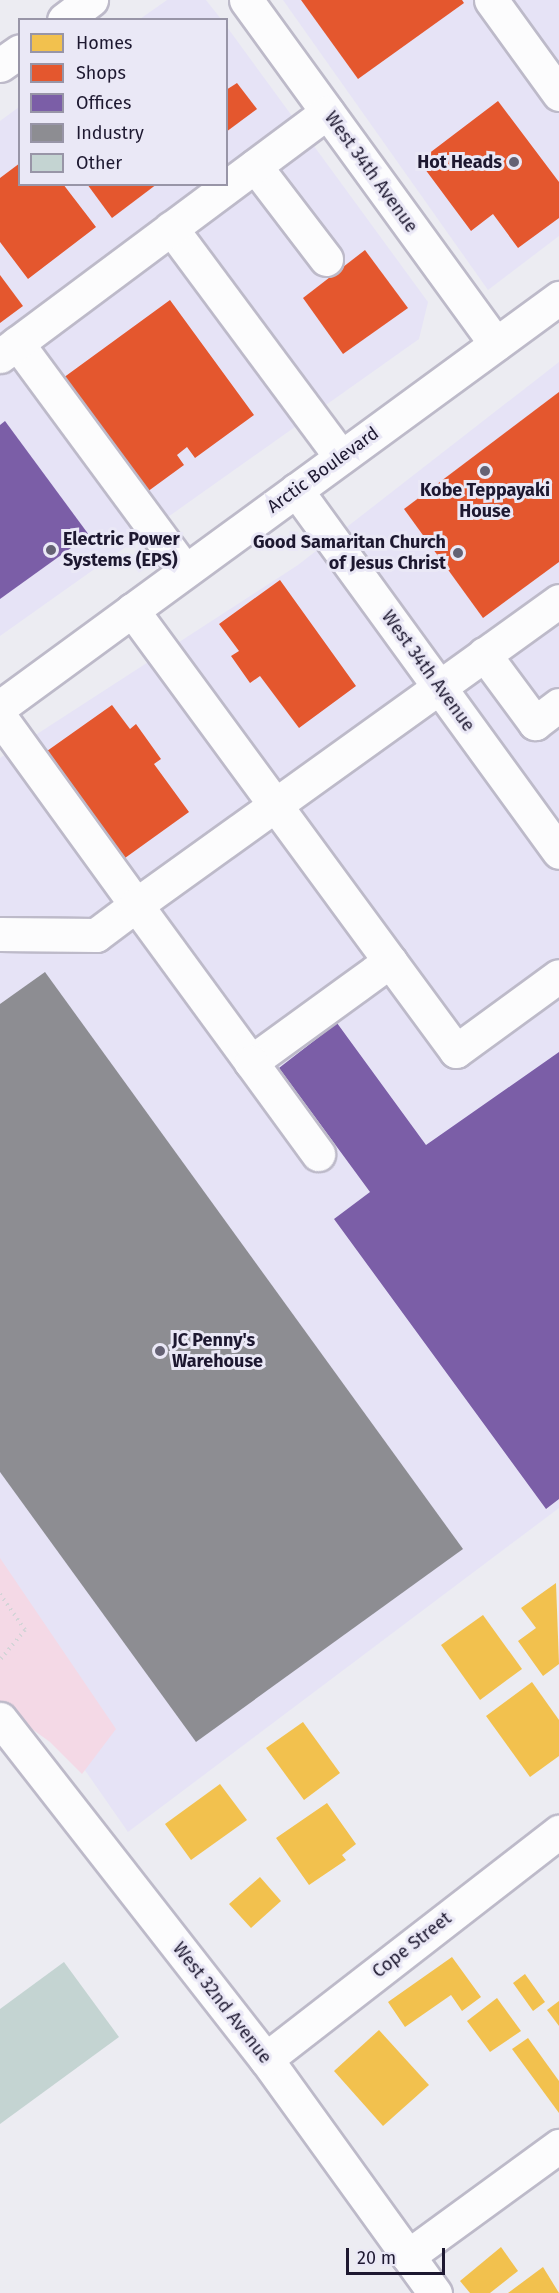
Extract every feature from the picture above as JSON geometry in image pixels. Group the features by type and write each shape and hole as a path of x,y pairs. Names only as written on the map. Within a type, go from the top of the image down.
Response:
{"street":[{"path":"67,18 91,0"},
{"name":"West 34th Avenue","path":"246,0 496,344"},
{"path":"491,0 559,94"},
{"path":"0,65 18,52"},
{"path":"228,186 327,112"},
{"path":"255,166 326,259"},
{"path":"185,571 8,349 228,186"},
{"path":"171,228 341,457"},
{"name":"Arctic Boulevard","path":"0,707 559,298"},
{"name":"West 34th Avenue","path":"296,490 559,852"},
{"path":"0,934 96,934 559,601"},
{"path":"132,610 456,1051 559,976"},
{"path":"484,654 535,723 559,705"},
{"path":"0,717 318,1154"},
{"path":"251,1062 390,961"},
{"name":"West 32nd Avenue","path":"0,1719 266,2058 435,2293"},
{"name":"Cope Street","path":"266,2058 559,1832"},
{"path":"408,2256 559,2146"}],"path":[{"path":"0,1594 25,1630 0,1660"}],"shaded area":[{"path":"167,0 206,0 220,18 141,18"},
{"path":"283,0 559,0 559,236 488,290"},
{"path":"228,28 428,302 419,339 0,636 0,121 18,108 18,186 228,186"},
{"path":"559,362 559,1508 128,1832 0,1648 0,758 298,565"},
{"path":"0,1558 116,1729 82,1774 50,1742 0,1706"}],"building: Homes":[{"path":"556,1583 559,1664 543,1676 518,1641 536,1628 521,1608"},
{"path":"483,1615 522,1669 480,1700 441,1645"},
{"path":"532,1682 559,1720 559,1756 530,1777 486,1716"},
{"path":"303,1722 340,1773 304,1800 266,1748"},
{"path":"220,1784 247,1820 191,1860 165,1824"},
{"path":"327,1803 356,1844 342,1855 346,1860 309,1885 276,1838"},
{"path":"260,1877 281,1901 251,1928 229,1904"},
{"path":"452,1957 481,1997 462,2011 451,1995 405,2027 388,2002"},
{"path":"525,1974 545,2002 533,2011 513,1983"},
{"path":"497,1998 521,2031 490,2052 467,2021"},
{"path":"559,2001 559,2026 547,2010"},
{"path":"379,2030 429,2085 383,2126 334,2071"},
{"path":"528,2038 559,2081 559,2113 512,2049"},
{"path":"501,2247 518,2271 490,2293 470,2293 460,2281"},
{"path":"543,2267 559,2293 508,2293"}],"building: Shops":[{"path":"301,0 462,0 464,3 358,79"},
{"path":"237,83 257,109 228,131 228,89"},
{"path":"498,101 559,182 559,218 518,248 493,214 471,231 419,161"},
{"path":"18,164 18,186 65,186 96,227 28,279 0,242 0,178"},
{"path":"88,186 154,186 112,218"},
{"path":"365,250 408,308 343,354 303,298"},
{"path":"0,275 23,306 0,323"},
{"path":"170,300 254,415 195,458 187,447 177,455 184,465 147,492 63,378"},
{"path":"559,392 559,562 483,618 404,509"},
{"path":"280,580 356,686 299,728 260,676 250,683 231,656 239,651 219,624"},
{"path":"112,705 130,729 136,724 161,759 154,764 189,812 125,858 47,751"}],"building: Offices":[{"path":"5,421 89,535 0,599 0,425"},
{"path":"337,1023 426,1145 559,1052 559,1499 546,1509 334,1219 370,1192 279,1068"}],"building: Industry":[{"name":"JC Penny's Warehouse","path":"45,972 463,1549 196,1742 0,1472 0,1004"}],"building: Other":[{"path":"64,1962 119,2037 0,2124 0,2009"}],"place":[{"name":"Hot Heads","path":"514,162"},
{"name":"Kobe Teppayaki House","path":"485,471"},
{"name":"Electric Power Systems (EPS)","path":"51,550"},
{"name":"Good Samaritan Church of Jesus Christ","path":"458,553"},
{"name":"JC Penny's Warehouse","path":"160,1351"}]}
